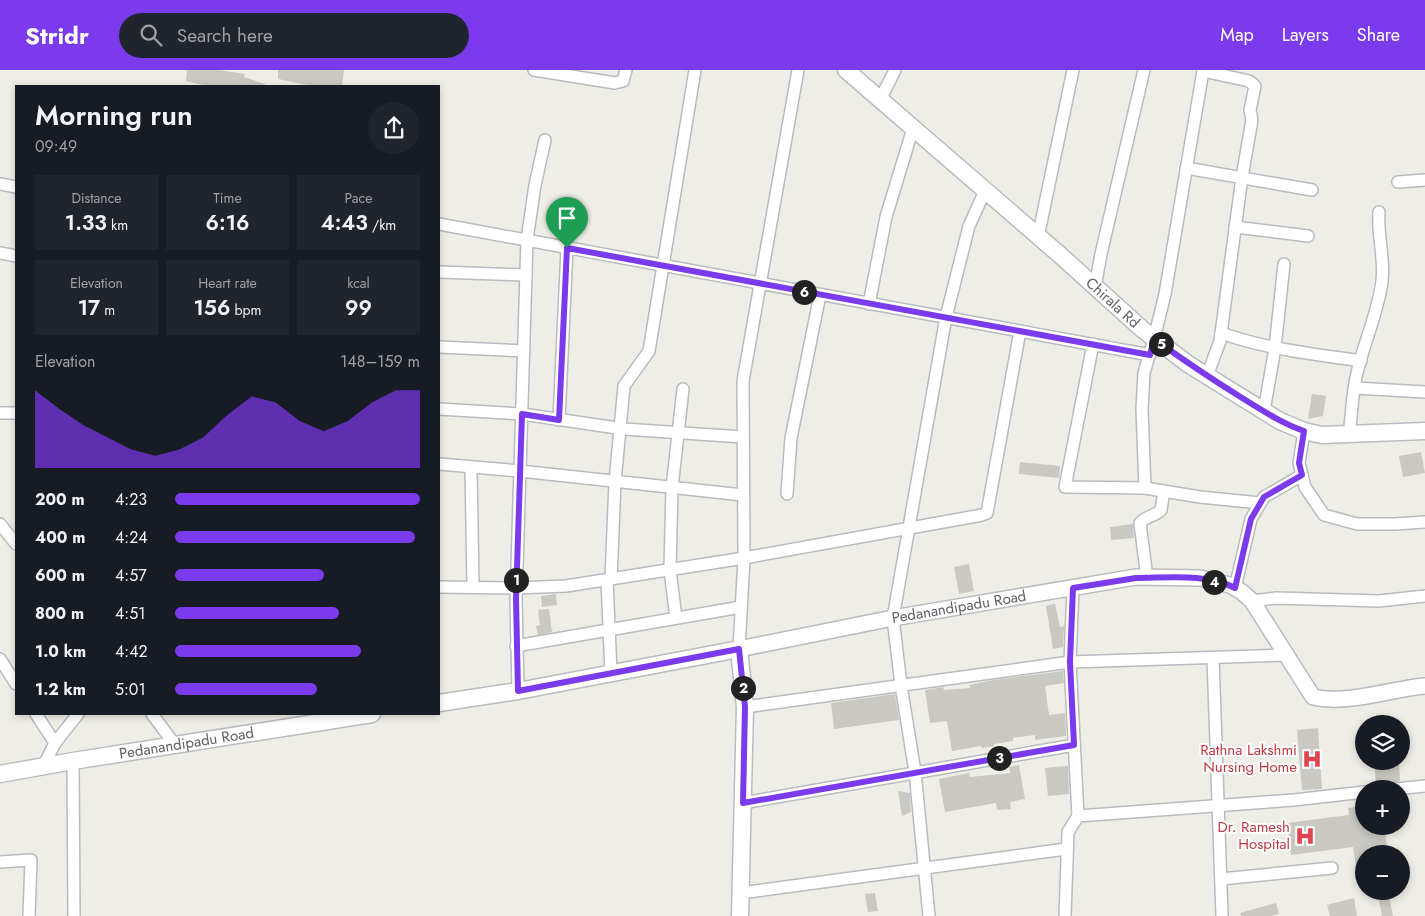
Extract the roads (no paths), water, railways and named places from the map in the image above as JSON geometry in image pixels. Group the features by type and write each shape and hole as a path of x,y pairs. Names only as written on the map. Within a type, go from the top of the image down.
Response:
{"main road":[{"name":"Chirala Rd","path":"846,70 1142,329 1207,376 1264,411 1304,431 1322,435 1425,432"},
{"name":"Pedanandipadu Road","path":"440,703 518,691 739,649"},
{"path":"739,649 745,707 740,916"},
{"name":"Pedanandipadu Road","path":"0,774 366,715"}],"street":[{"path":"534,70 615,83 623,80 626,70"},
{"path":"611,673 608,630 609,579 619,428 624,386 649,351 695,70"},
{"path":"739,649 744,558 743,381 798,70"},
{"path":"880,100 895,70"},
{"path":"1038,237 1073,70"},
{"path":"1095,287 1144,70"},
{"path":"1145,488 1142,409 1144,373 1165,294 1203,71 1249,81 1256,86 1250,110 1252,120 1242,177 1221,333 1217,351 1207,376"},
{"path":"869,304 886,217 912,128"},
{"path":"518,691 516,588 527,240 535,185 545,140"},
{"path":"1186,168 1312,190"},
{"path":"1398,182 1425,180"},
{"path":"0,184 15,187"},
{"path":"929,916 915,772 901,685 894,618 946,317 969,226 985,191"},
{"path":"1349,434 1357,373 1376,315 1383,278 1383,263 1378,229 1379,212"},
{"path":"440,224 1150,355"},
{"path":"1235,227 1308,236"},
{"path":"559,420 567,248"},
{"path":"0,253 15,256"},
{"path":"1264,411 1275,348 1284,264"},
{"path":"440,272 526,275"},
{"path":"788,494 791,438 820,295"},
{"path":"440,586 516,588 566,586 744,558 987,513 1020,330"},
{"path":"1221,333 1251,343 1275,348 1361,361"},
{"path":"1093,344 1065,486 1145,488 1200,497 1260,503"},
{"path":"440,347 524,351"},
{"path":"1355,388 1425,392"},
{"path":"676,618 670,570 672,488 683,389"},
{"path":"440,409 522,414 619,428 743,437"},
{"path":"0,413 15,413"},
{"path":"1304,431 1299,463 1305,487 1324,515 1357,524 1425,522"},
{"path":"440,464 743,495"},
{"path":"472,467 473,586"},
{"path":"1235,588 1251,519 1260,503 1264,497 1302,475"},
{"path":"1147,578 1140,523 1143,519 1161,510 1164,491"},
{"path":"0,524 15,543"},
{"name":"Pedanandipadu Road","path":"739,649 894,618 1136,578 1200,578 1230,585 1252,601 1313,697 1326,700 1341,700 1402,688 1425,686"},
{"path":"1065,916 1068,832 1078,816 1070,662 1073,588"},
{"path":"1252,601 1276,598 1379,601 1425,596"},
{"path":"516,646 741,607"},
{"path":"745,707 1070,662 1287,656"},
{"path":"1213,658 1222,916"},
{"path":"0,660 15,682"},
{"path":"37,715 55,743"},
{"path":"43,767 55,743 77,715"},
{"path":"153,715 176,745"},
{"path":"743,803 1074,745"},
{"path":"73,761 74,916"},
{"path":"1410,788 1425,786"},
{"path":"1078,816 1294,800 1355,793"},
{"path":"741,893 1066,849"},
{"path":"0,862 31,860 29,916"},
{"path":"1221,879 1332,868"}],"place":[{"name":"Rathna Lakshmi Nursing Home","path":"1312,759"},
{"name":"Dr. Ramesh Hospital","path":"1305,836"}]}
